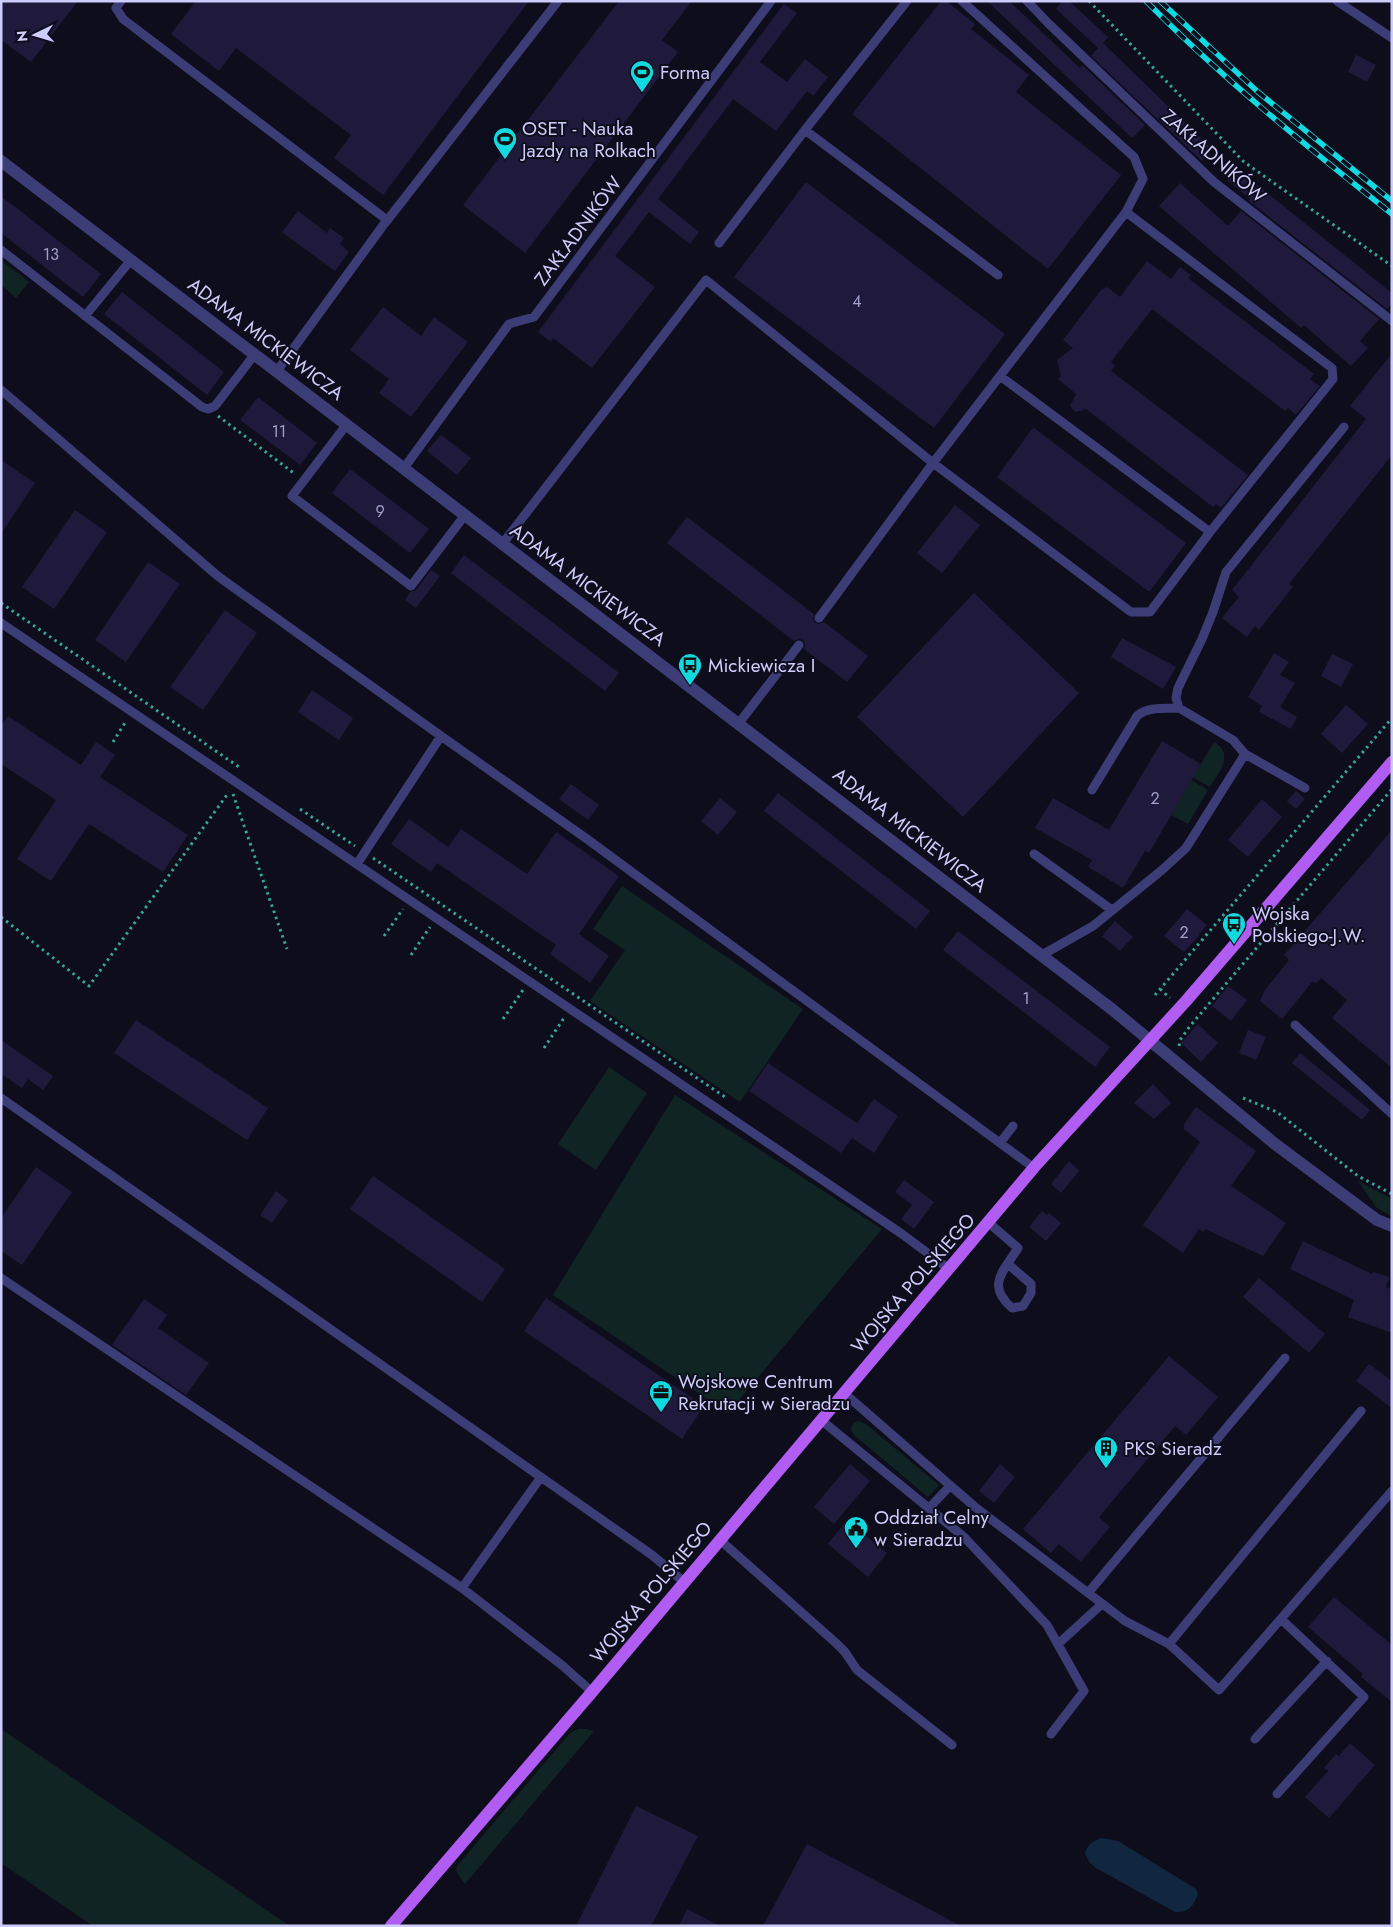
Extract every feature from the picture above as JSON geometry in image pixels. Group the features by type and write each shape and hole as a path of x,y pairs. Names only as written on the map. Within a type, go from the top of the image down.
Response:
{"main road":[{"name":"WOJSKA POLSKIEGO","path":"391,1926 592,1692 1034,1168 1186,1001 1392,762"}],"street":[{"name":"ADAMA MICKIEWICZA","path":"2,163 1042,955 1113,1010 1275,1144 1377,1220 1392,1226"}],"lane":[{"path":"121,1 116,8 124,19 387,220 386,222"},
{"path":"277,371 386,222 558,1"},
{"name":"ZAKŁADNIKÓW","path":"404,468 509,324 534,317 771,1"},
{"path":"719,243 907,1"},
{"path":"819,618 933,463 1126,212 1143,179 1134,157 962,1"},
{"name":"ZAKŁADNIKÓW","path":"1027,1 1214,182 1392,321"},
{"path":"1337,1 1392,38"},
{"path":"805,130 998,275"},
{"path":"503,543 706,280 933,463 1131,612 1150,612 1210,532 1333,380 1332,368 1126,212"},
{"path":"1,250 202,407 208,409 215,406 255,354"},
{"path":"85,316 131,260"},
{"path":"1000,376 1210,532"},
{"path":"1,390 219,577 587,839 1034,1168"},
{"path":"347,424 292,496 410,586 465,515"},
{"path":"1179,708 1176,698 1178,688 1206,630 1226,572 1344,427"},
{"path":"2,626 357,864 902,1234 949,1269"},
{"path":"739,723 798,645"},
{"path":"1092,790 1137,716 1150,709 1179,708 1233,740 1245,754 1305,788"},
{"path":"357,864 441,736"},
{"path":"1042,955 1093,926 1186,848 1245,754"},
{"path":"1034,854 1112,910"},
{"path":"1296,1025 1392,1114"},
{"path":"1,1098 652,1556 684,1582"},
{"path":"1000,1143 1013,1126"},
{"path":"989,1223 1018,1248 1008,1264 1001,1276 997,1287 1002,1299 1012,1308 1023,1306 1031,1294 1031,1284 1008,1264"},
{"path":"1,1278 462,1588 563,1666 592,1692"},
{"path":"1088,1593 1285,1358"},
{"path":"844,1393 974,1507 1125,1621 1168,1644 1220,1690 1392,1491"},
{"path":"1168,1644 1361,1411"},
{"path":"821,1420 971,1544 1047,1625 1084,1691 1051,1734"},
{"path":"462,1588 540,1478"},
{"path":"928,1508 950,1486"},
{"path":"720,1540 836,1643 845,1652 856,1670 952,1745"},
{"path":"1058,1644 1102,1604"},
{"path":"1277,1794 1364,1697 1281,1618"},
{"path":"1255,1739 1327,1661"}],"path":[{"path":"1089,1 1244,162 1392,266"},
{"path":"208,409 304,480"},
{"path":"1,603 246,772"},
{"path":"1155,994 1392,718"},
{"path":"1,917 89,986 231,789"},
{"path":"1183,1054 1179,1046 1180,1040 1190,1026 1392,789"},
{"path":"384,936 419,889"},
{"path":"411,955 436,918 442,905"},
{"path":"502,1019 529,981 534,967"},
{"path":"544,1048 578,996"},
{"path":"1236,1095 1277,1112 1358,1176 1392,1194"}],"green space":[{"path":"1,260 29,282 16,298 1,285"},
{"path":"1214,742 1224,752 1224,758 1221,769 1210,787 1193,777"},
{"path":"1191,780 1208,790 1188,824 1171,815"},
{"path":"622,886 803,1009 740,1102 590,1001 625,950 593,929"},
{"path":"609,1067 647,1093 596,1170 558,1144"},
{"path":"675,1095 882,1229 728,1413 553,1295"},
{"path":"1358,1181 1392,1199 1392,1217 1376,1207"},
{"path":"858,1421 866,1424 939,1485 928,1497 854,1435 851,1429 853,1423"},
{"path":"1,1729 290,1926 93,1926 1,1863"},
{"path":"579,1729 594,1731 465,1884 456,1871 457,1866 571,1732"}],"water":[{"path":"1102,1838 1118,1841 1196,1889 1198,1894 1192,1905 1187,1910 1175,1912 1096,1868 1089,1862 1085,1853 1091,1843"}],"building":[{"path":"1,1 78,1 31,62 1,40"},
{"path":"196,1 529,1 383,195 334,158 351,135 236,48 219,71 171,34"},
{"path":"619,1 692,1 662,40 678,52 525,253 463,205"},
{"path":"941,1 946,1 975,24 971,29 1029,75 1016,92 1121,175 1048,269 852,114"},
{"path":"987,1 1009,1 1080,68 1082,65 1145,125 1132,138"},
{"path":"1062,1 1069,1 1108,37 1103,43 1213,150 1202,161 1091,56 1098,48 1056,9"},
{"path":"784,4 797,13 760,62 787,82 805,59 828,77 813,96 807,91 776,131 733,99 658,199 699,232 690,244 649,212 615,256 655,287 592,368 553,338 551,342 538,332"},
{"path":"1356,55 1376,65 1367,82 1348,72"},
{"path":"1236,168 1392,293 1392,304 1387,309 1249,201 1250,199 1227,180"},
{"path":"806,182 1005,334 934,428 734,277"},
{"path":"1180,183 1228,226 1241,211 1379,319 1360,341 1368,348 1351,366 1304,325 1301,328 1159,206"},
{"path":"1,196 101,274 83,297 1,233"},
{"path":"298,211 327,233 330,228 344,238 340,244 349,252 335,271 282,232"},
{"path":"1147,261 1171,279 1180,267 1191,275 1188,278 1314,374 1310,379 1320,386 1296,415 1288,408 1285,411 1152,309 1111,362 1115,366 1111,371 1248,475 1221,508 1216,504 1213,507 1086,409 1076,412 1070,406 1076,394 1058,379 1061,376 1057,360 1073,348 1063,340 1101,290 1107,287 1120,297"},
{"path":"122,292 224,372 207,395 104,314"},
{"path":"383,307 421,336 434,317 468,342 411,417 379,393 389,379 350,350"},
{"path":"1392,353 1392,455 1289,584 1293,587 1259,630 1255,626 1247,637 1222,618 1239,597 1232,590 1366,419 1350,406"},
{"path":"258,397 317,443 300,465 240,420"},
{"path":"1034,428 1186,543 1150,591 997,477"},
{"path":"441,435 471,458 457,475 427,451"},
{"path":"1,460 35,483 1,534"},
{"path":"350,469 429,529 410,553 332,493"},
{"path":"955,505 980,525 942,573 917,553"},
{"path":"75,510 107,532 54,609 22,587"},
{"path":"687,517 814,614 815,623 824,622 868,656 847,682 804,649 803,640 794,641 667,543"},
{"path":"464,555 619,673 605,691 451,573"},
{"path":"148,562 180,584 126,662 95,640"},
{"path":"431,570 440,576 416,608 405,600 410,592 416,590"},
{"path":"974,593 1079,693 963,817 857,717"},
{"path":"225,610 257,633 203,710 170,687"},
{"path":"1122,638 1176,667 1163,689 1111,657"},
{"path":"1274,653 1289,662 1280,675 1295,683 1280,707 1297,717 1291,729 1259,712 1262,706 1248,697"},
{"path":"1332,654 1353,664 1341,687 1321,676"},
{"path":"312,690 353,718 339,740 298,712"},
{"path":"1346,705 1368,724 1342,753 1321,734"},
{"path":"8,716 81,765 96,742 115,755 100,777 188,835 163,872 89,824 51,881 17,859 56,800 1,764 1,726"},
{"path":"1162,741 1201,764 1149,853 1145,851 1123,888 1088,867 1092,860 1035,828 1053,798 1109,830"},
{"path":"571,784 599,805 588,820 559,799"},
{"path":"1296,791 1305,799 1296,809 1287,801"},
{"path":"778,793 930,911 916,929 764,811"},
{"path":"720,798 737,812 718,835 701,821"},
{"path":"1262,799 1282,817 1248,857 1228,840"},
{"path":"409,819 448,847 461,829 527,874 556,832 619,876 579,934 609,956 590,983 550,954 556,945 437,863 431,872 391,844"},
{"path":"1392,830 1392,1068 1332,1018 1347,1000 1321,978 1316,984 1313,981 1282,1019 1260,1001 1265,990 1289,960 1284,955"},
{"path":"1187,909 1207,925 1184,952 1164,936"},
{"path":"1115,921 1133,937 1120,951 1102,936"},
{"path":"958,931 1110,1047 1095,1067 943,950"},
{"path":"1228,986 1247,1000 1231,1021 1212,1006"},
{"path":"136,1020 268,1108 247,1140 114,1053"},
{"path":"1198,1024 1218,1043 1201,1062 1181,1043"},
{"path":"1248,1030 1266,1037 1256,1060 1239,1053"},
{"path":"1,1040 53,1076 43,1090 28,1079 22,1088 1,1074"},
{"path":"1300,1053 1370,1110 1362,1120 1292,1063"},
{"path":"768,1063 857,1123 874,1099 898,1116 874,1153 852,1138 841,1153 749,1091"},
{"path":"1153,1084 1171,1103 1154,1119 1134,1103"},
{"path":"1196,1107 1256,1151 1231,1186 1286,1223 1263,1256 1205,1229 1203,1232 1199,1229 1183,1253 1143,1225 1200,1142 1184,1129 1184,1124"},
{"path":"1069,1161 1079,1171 1061,1193 1051,1184"},
{"path":"36,1167 72,1192 22,1265 1,1251 1,1218"},
{"path":"373,1176 505,1269 482,1302 350,1209"},
{"path":"904,1180 934,1202 914,1229 901,1219 912,1205 895,1192"},
{"path":"276,1191 288,1200 272,1223 260,1215"},
{"path":"1042,1211 1047,1215 1049,1213 1061,1223 1046,1241 1029,1227"},
{"path":"1303,1241 1372,1274 1373,1272 1390,1277 1386,1287 1392,1289 1392,1333 1348,1317 1354,1300 1290,1269"},
{"path":"1259,1278 1325,1334 1309,1353 1243,1297"},
{"path":"546,1298 704,1406 682,1439 524,1331"},
{"path":"144,1299 167,1315 158,1328 209,1363 186,1395 112,1345"},
{"name":"PKS Sieradz","path":"1169,1356 1218,1397 1186,1435 1175,1426 1099,1517 1110,1527 1081,1562 1059,1544 1051,1553 1023,1529"},
{"path":"1369,1364 1392,1381 1392,1408 1356,1381"},
{"path":"850,1464 870,1481 834,1524 814,1507"},
{"path":"1000,1464 1015,1477 994,1503 979,1491"},
{"path":"847,1520 887,1553 868,1577 828,1544"},
{"path":"1334,1597 1392,1645 1392,1702 1361,1677 1363,1674 1308,1627"},
{"path":"1350,1743 1375,1765 1329,1818 1305,1797 1328,1771 1324,1768 1336,1754 1339,1756"},
{"path":"636,1806 698,1836 651,1926 576,1926"},
{"path":"807,1844 961,1926 763,1926"},
{"path":"687,1909 720,1926 679,1926"}],"railway":[{"path":"1146,1 1235,85 1392,214"},
{"path":"1160,1 1258,92 1392,201"}],"place":[{"name":"Forma","path":"642,93"},
{"name":"OSET - Nauka Jazdy na Rolkach","path":"505,160"},
{"name":"Mickiewicza I","path":"690,686"},
{"name":"Wojska Polskiego-J.W.","path":"1234,945"},
{"name":"Wojskowe Centrum Rekrutacji w Sieradzu","path":"661,1413"},
{"name":"PKS Sieradz","path":"1106,1469"},
{"name":"Oddział Celny w Sieradzu","path":"856,1549"}]}
